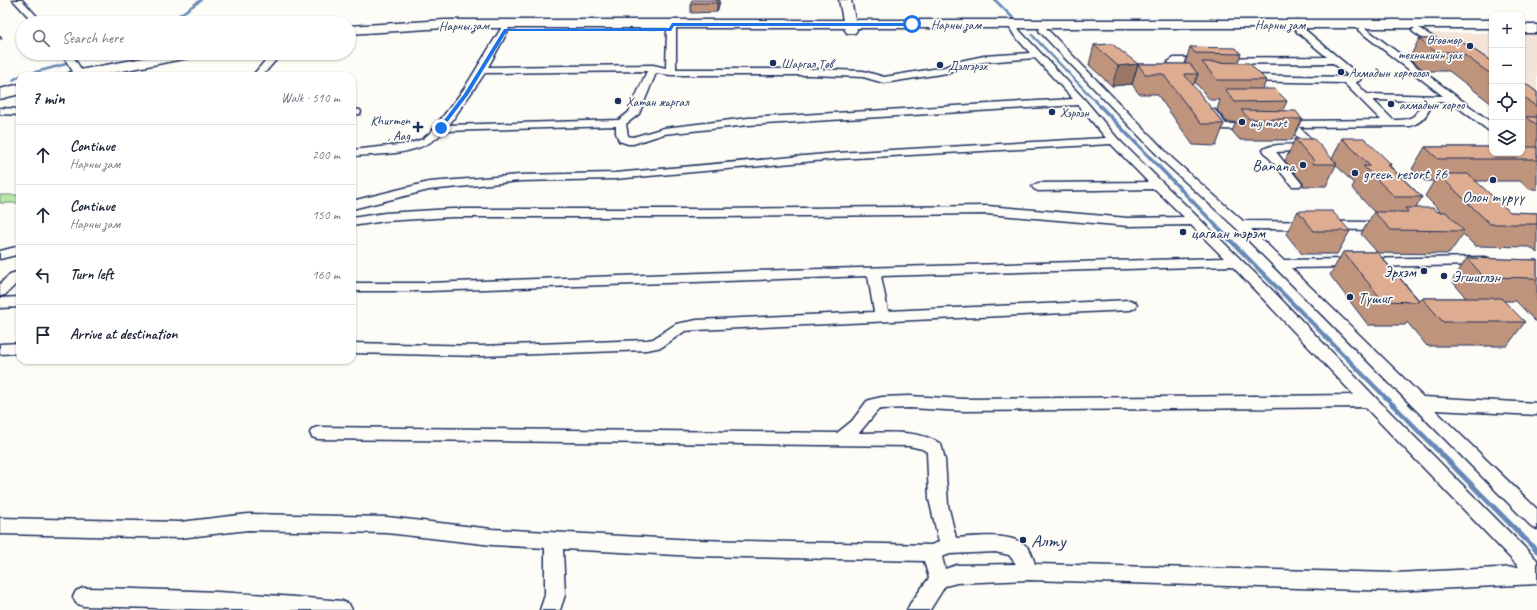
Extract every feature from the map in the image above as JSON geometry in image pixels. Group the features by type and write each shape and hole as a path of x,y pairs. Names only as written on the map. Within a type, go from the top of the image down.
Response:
{"main road":[{"path":"845,0 850,27"},
{"path":"1525,23 1537,23"},
{"name":"Нарны зам","path":"356,30 445,24 671,27 1014,27 1489,24"},
{"name":"Нарны зам","path":"356,34 446,29 505,30 671,27"},
{"name":"Нарны зам","path":"1014,27 1043,30 1489,29"},
{"path":"1525,29 1537,29"},
{"path":"81,72 138,60"},
{"path":"83,72 152,60"}],"street":[{"path":"17,0 32,16"},
{"path":"671,27 671,72"},
{"path":"1014,27 1114,141 1290,318 1537,574"},
{"path":"356,153 393,150 428,141 441,128 466,95 505,30"},
{"path":"1043,30 1169,161 1240,225 1537,521"},
{"path":"1256,89 1243,78 1356,79 1356,77 1300,30"},
{"path":"1362,30 1489,126"},
{"path":"1417,30 1460,60"},
{"path":"481,70 653,68 671,72 811,72 870,75 877,79 884,80 947,70 963,63 984,59 1038,54"},
{"path":"68,60 71,72"},
{"path":"260,72 271,60"},
{"path":"1193,88 1173,62 1174,61 1334,60"},
{"path":"441,128 621,124 634,114 653,68"},
{"path":"1185,77 1200,78"},
{"path":"1347,80 1391,124"},
{"path":"1364,97 1454,99"},
{"path":"1277,127 1410,123 1416,120 1426,105 1427,99"},
{"path":"621,124 620,132 623,138 626,140 636,141 659,132 692,127 788,118 1081,102"},
{"path":"1220,105 1206,105 1223,127 1262,127"},
{"path":"1276,110 1290,126 1313,147 1269,150 1296,184"},
{"path":"0,111 16,112"},
{"path":"356,204 429,186 520,178 615,176 830,156 1114,141"},
{"path":"1038,187 1159,185"},
{"path":"356,221 385,217 460,213 712,213 979,210 1128,222 1195,221"},
{"path":"1240,225 1395,226"},
{"path":"0,255 16,251"},
{"path":"1279,264 1500,261"},
{"path":"356,287 428,287 1235,262"},
{"path":"874,272 882,317"},
{"path":"0,292 16,277"},
{"path":"0,303 16,302"},
{"path":"356,348 481,351 647,345 657,343 681,326 1130,305"},
{"path":"0,348 16,348"},
{"path":"840,440 858,425 873,405 882,402 964,405 1369,401"},
{"path":"1419,403 1537,409"},
{"path":"318,433 909,440 935,448 937,457 937,492 950,546"},
{"path":"0,526 180,530 248,522 263,522 387,526 492,537 695,548 931,553 950,546 995,544 1014,548 1022,555 1029,572"},
{"path":"550,610 554,595 554,540"},
{"path":"931,553 939,579"},
{"path":"917,610 920,609 939,579 957,574 1029,572 1395,582 1537,574"},
{"path":"83,597 152,597 280,604 342,610"}],"shaded area":[{"name":"Өгөөмөр техникийн зах","path":"1430,33 1489,33 1489,76"},
{"path":"1525,33 1537,33 1537,110 1525,101"}],"green space":[{"path":"0,195 16,195 16,203 0,203"}],"building":[{"path":"692,0 717,0 717,3 691,3"},
{"path":"1419,39 1458,39 1489,60 1489,73 1460,52 1436,52"},
{"path":"1112,44 1138,64 1118,66 1094,45"},
{"path":"1190,47 1236,48 1241,54 1195,53"},
{"path":"1202,62 1249,63 1266,80 1217,80"},
{"path":"1138,64 1190,64 1198,74 1184,74 1224,124 1201,124 1163,74 1145,74"},
{"path":"1525,83 1537,92 1537,107 1525,98"},
{"path":"1225,89 1275,89 1287,101 1235,102"},
{"path":"1241,110 1296,111 1302,119 1249,119"},
{"path":"1526,117 1537,117 1537,125"},
{"path":"1342,138 1364,138 1391,164 1387,164 1422,197 1395,197 1363,166 1370,166"},
{"path":"1295,139 1314,139 1337,164 1313,164 1314,161"},
{"path":"1425,147 1489,147 1489,156 1525,156 1525,147 1537,147 1537,161 1534,159 1438,159"},
{"path":"1438,174 1468,174 1510,212 1537,213 1537,224 1490,224"},
{"path":"1405,208 1433,208 1438,212 1446,212 1464,231 1391,230 1374,212 1409,212"},
{"path":"1298,211 1332,211 1350,231 1314,231"},
{"path":"1343,252 1377,252 1420,302 1383,301"},
{"path":"1467,258 1537,260 1537,281 1534,278 1484,277"},
{"path":"1422,298 1501,298 1525,322 1443,322"}],"waterway":[{"path":"178,16 201,0"},
{"path":"995,0 1015,20"},
{"path":"1032,35 1101,107"},
{"path":"36,72 66,64"},
{"path":"1100,106 1230,240"},
{"path":"1229,239 1393,405"},
{"path":"1392,404 1537,551"}],"place":[{"name":"Өгөөмөр техникийн зах","path":"1470,46"},
{"name":"Шаргал Төв","path":"773,63"},
{"name":"Дэлгэрэх","path":"940,65"},
{"name":"Ахмадын хороолол","path":"1341,72"},
{"name":"Хатан жаргал","path":"618,101"},
{"name":"ахмадын хороо","path":"1391,104"},
{"name":"Хэрлэн","path":"1052,112"},
{"name":"my mart","path":"1242,122"},
{"name":"Khurmen , Aag","path":"418,127"},
{"name":"Banana","path":"1303,165"},
{"name":"green resort 76","path":"1355,173"},
{"name":"Олон түрүү","path":"1493,180"},
{"name":"цагаан тэрэм","path":"1183,232"},
{"name":"Эрхэм","path":"1424,271"},
{"name":"Эгшиглэн","path":"1444,276"},
{"name":"Түшиг","path":"1350,297"},
{"name":"Алту","path":"1023,540"}],"route":[{"path":"441,128 466,95 505,30 671,30 672,24 912,24"}]}
